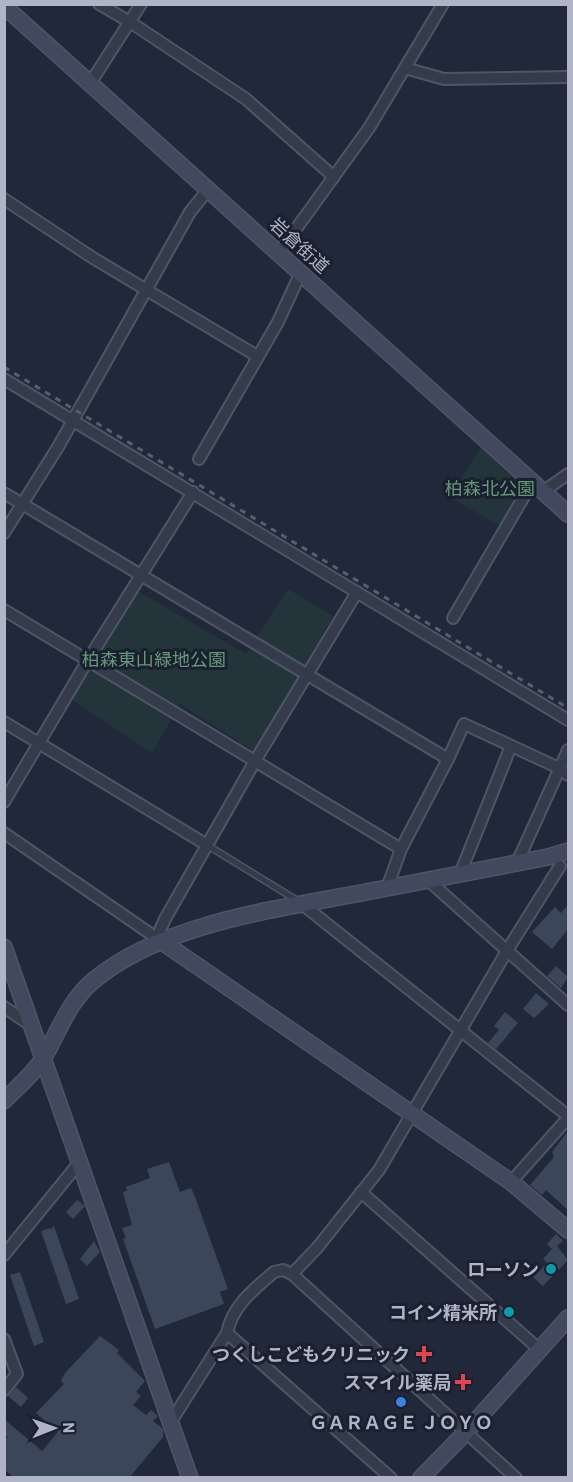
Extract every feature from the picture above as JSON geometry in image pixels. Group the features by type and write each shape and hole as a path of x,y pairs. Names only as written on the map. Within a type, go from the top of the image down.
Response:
{"street":[{"path":"99,4 246,99 334,177"},
{"path":"91,82 141,4"},
{"path":"280,251 334,177 405,68 443,4"},
{"name":"岩倉街道","path":"4,6 91,82 207,191 280,251 568,514"},
{"path":"405,68 444,79 568,77"},
{"path":"4,533 73,420 190,212 207,191"},
{"path":"4,199 93,258 257,356"},
{"path":"199,459 278,322 301,272"},
{"path":"4,378 568,720"},
{"path":"453,618 538,486 568,474"},
{"path":"4,802 88,660 142,577 193,492"},
{"path":"4,493 448,759"},
{"path":"161,941 160,930 207,845 357,592"},
{"path":"4,610 401,849"},
{"path":"4,722 207,845"},
{"path":"387,888 401,849 464,724 559,768 568,775"},
{"path":"460,874 511,746"},
{"path":"517,863 568,750"},
{"path":"4,832 412,1112 511,1182 568,1230"},
{"path":"292,1274 317,1248 379,1170 568,851"},
{"path":"4,1101 43,1059 73,1003 90,983 124,958 161,941 193,930 302,904 517,863 559,865"},
{"path":"429,880 568,1005"},
{"path":"302,904 461,1029 568,1117 511,1182"},
{"path":"4,947 190,1478"},
{"path":"4,1006 32,1026"},
{"path":"4,1255 80,1163"},
{"path":"361,1192 540,1350"},
{"path":"170,1423 227,1333 230,1318 255,1289 274,1272 283,1270 292,1274 516,1478"},
{"path":"422,1478 568,1318"},
{"path":"227,1333 391,1478"},
{"path":"4,1339 17,1374 4,1390"}],"lane":[{"path":"207,845 302,904"}],"green space":[{"name":"柏森北公園","path":"483,444 527,483 504,528 449,497"},
{"name":"柏森東山緑地公園","path":"288,589 333,616 255,752 180,704 152,753 71,699 136,590 246,654"}],"building":[{"path":"568,905 568,929 552,949 532,932 555,907 561,913"},
{"path":"556,966 568,977 561,988 547,976"},
{"path":"536,993 549,1004 534,1018 523,1009"},
{"path":"505,1012 518,1023 496,1049 488,1043 499,1030 494,1026"},
{"path":"568,1131 568,1210 546,1190 542,1195 530,1185 554,1157 552,1152"},
{"path":"169,1162 180,1192 191,1188 194,1194 228,1289 220,1292 224,1304 155,1329 123,1239 126,1238 122,1228 132,1225 123,1192 127,1191 126,1187 150,1178 147,1169"},
{"path":"77,1200 85,1206 73,1219 66,1212"},
{"path":"54,1226 79,1299 66,1304 41,1231 50,1228 50,1230"},
{"name":"ローソン","path":"556,1234 563,1241 557,1246 568,1260 543,1286 533,1277 547,1263 543,1259 552,1249 547,1244"},
{"path":"94,1241 100,1252 87,1266 80,1259"},
{"path":"20,1272 44,1342 34,1346 10,1275"},
{"path":"100,1336 119,1350 117,1353 145,1381 136,1392 141,1396 133,1405 146,1415 151,1410 158,1416 153,1421 163,1429 163,1437 129,1478 14,1478 4,1469 4,1441 8,1437 4,1435 4,1419 42,1451 58,1432 36,1413 64,1384 61,1381 65,1373"},
{"path":"16,1387 28,1398 21,1407 8,1396"}],"railway":[{"path":"4,367 568,708"}],"place":[{"name":"ローソン","path":"551,1269"},
{"name":"コイン精米所","path":"509,1312"},
{"name":"つくしこどもクリニック","path":"424,1354"},
{"name":"スマイル薬局","path":"463,1382"},
{"name":"ＧＡＲＡＧＥ ＪＯＹＯ","path":"401,1402"}]}
